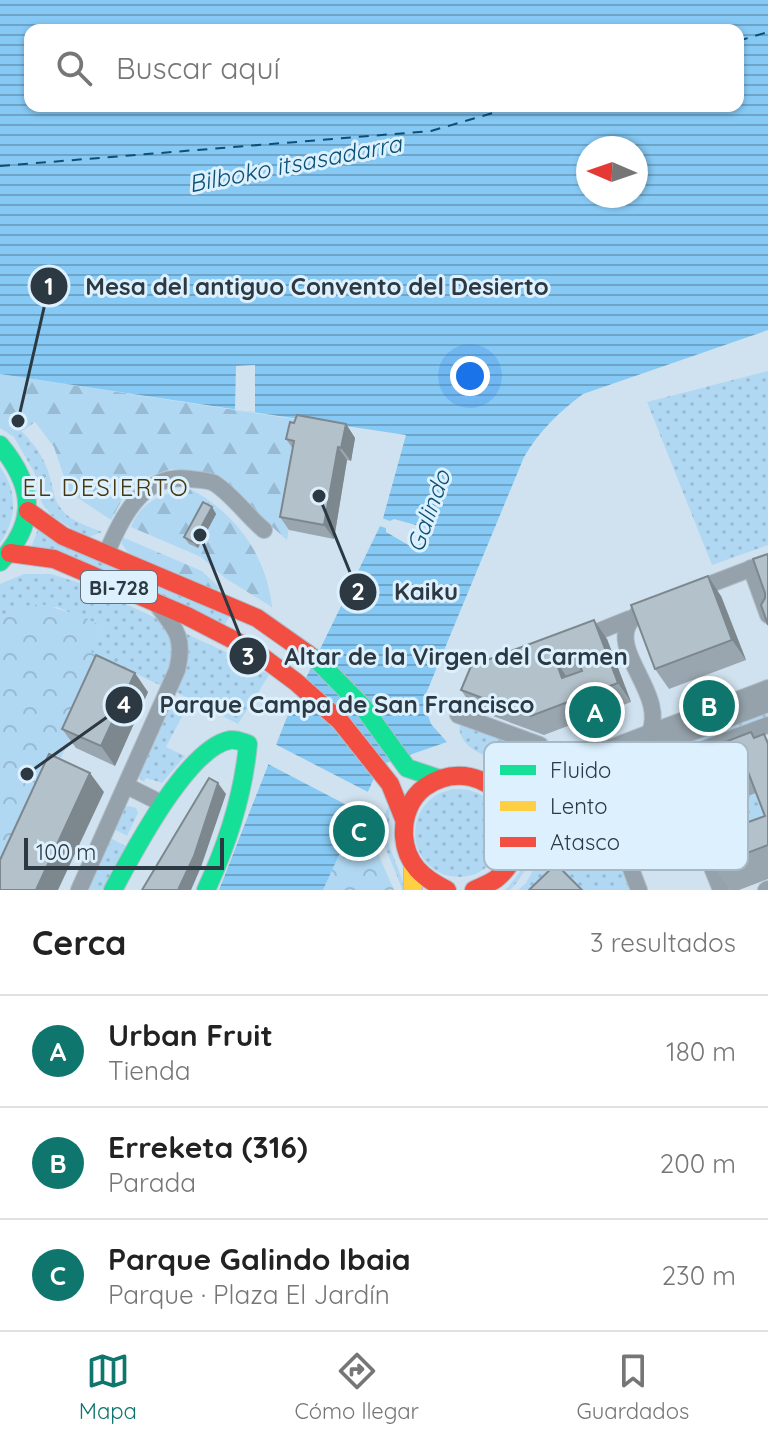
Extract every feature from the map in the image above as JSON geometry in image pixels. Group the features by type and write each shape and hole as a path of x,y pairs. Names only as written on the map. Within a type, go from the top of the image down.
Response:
{"main road":[{"path":"0,445 17,464 22,475 28,511"},
{"name":"BI-728","path":"5,558 22,534 28,511 63,536 257,618 319,662 363,707 407,768 440,779"},
{"name":"BI-728","path":"5,558 54,559 156,603 253,650 340,721 390,784 404,819"},
{"path":"113,890 163,804 213,748 229,740 248,744 239,806 223,855 206,890"},
{"path":"413,890 413,868 404,845 404,819 417,795 440,779 454,776 483,780"},
{"path":"413,868 424,879 447,890"},
{"path":"474,890 485,887 505,870"}],"street":[{"path":"106,554 134,499 151,486 171,479 213,482 264,530"},
{"path":"573,642 672,598 768,562"},
{"path":"751,568 768,615"},
{"path":"79,890 173,684 181,656 178,631 156,603"},
{"path":"629,619 626,644 654,717 649,734"},
{"path":"627,742 768,688"},
{"path":"666,742 768,704"},
{"path":"458,715 532,742"},
{"path":"722,742 768,725"},
{"path":"748,749 768,741"},
{"path":"127,786 163,804"},
{"path":"631,870 639,890"},
{"path":"713,870 721,890"}],"green space":[{"path":"768,371 768,545 712,565 647,402"},
{"path":"0,374 300,420 290,454 300,459 287,540 211,473 171,469 144,478 124,496 111,520 69,492 54,447 35,422 14,437 0,428"},
{"path":"21,431 44,462 62,510 75,521 102,532 89,537 51,515 42,503 34,472 14,437"},
{"path":"0,467 10,486 13,505 10,524 0,543"},
{"path":"190,489 221,510 246,538 263,570 272,607 225,578 201,557 131,527 140,511 154,499"},
{"path":"39,526 229,617 225,625 31,548"},
{"path":"122,537 202,571 221,589 214,592 130,555 122,544"},
{"path":"24,574 51,574 83,584 160,620 175,645 166,688 90,652 103,627 57,607 5,614 0,619 0,584"},
{"path":"41,604 82,616 103,627 91,652 107,661 0,886 0,619 13,610"},
{"path":"185,633 269,675 238,724 174,691 187,650"},
{"path":"170,700 186,709 166,747 185,756 162,783 146,778 144,782 137,776"},
{"path":"768,711 768,718 704,742 686,742"},
{"path":"461,720 510,742 484,742 484,755 466,744 460,729"},
{"path":"459,789 483,797 484,868 459,877 442,873 428,864 419,850 415,833 419,816 428,802 442,793"},
{"path":"764,790 768,848 748,856 748,796"},
{"path":"390,804 388,842 406,890 402,890 383,836 384,815"},
{"path":"122,807 136,808 138,813 127,836 112,828"},
{"path":"359,810 394,890 323,890"},
{"path":"107,836 127,847 105,890 83,890"},
{"path":"525,870 510,890 505,890 513,882"},
{"path":"533,870 632,870 639,890 518,890"}],"water":[{"path":"0,0 768,0 768,330 583,394 558,415 524,457 423,701 431,724 447,742 380,765 323,890 219,890 287,717 382,522 406,435 0,374"}],"pier":[{"path":"255,365 255,412 235,410 236,366"},
{"path":"379,517 427,528 417,550 386,532 386,528 376,525"},
{"path":"273,743 370,793 362,813 266,763"}],"building":[{"path":"297,415 346,424 341,448 338,447 324,525 280,517 294,441 286,439 290,422 294,423"},
{"path":"203,502 212,507 193,542 184,537"},
{"path":"768,554 768,625 761,605 765,593 753,559"},
{"path":"708,576 732,640 655,669 631,605"},
{"path":"594,620 618,683 531,716 461,690 471,666","holes":["574,652 582,671 562,678 555,659"]},
{"path":"96,655 135,673 101,746 62,729"},
{"path":"751,732 754,738 764,734 768,744 768,845 748,853 748,822 765,816 748,772 748,742 725,742"},
{"path":"49,754 90,773 36,890 0,890 0,860"},
{"path":"209,778 218,783 194,856 178,890 142,890"},
{"path":"550,870 562,870 582,890 529,890"}],"ferry route":[{"path":"744,39 768,32"},
{"path":"0,166 431,131 496,112"}],"traffic: fast":[{"path":"0,445 20,475 27,504 21,533 0,562"},
{"path":"308,654 363,707 407,768 440,779"},
{"path":"113,890 147,828 179,781 213,747 237,740 248,744 242,782 228,837 206,890"}],"traffic: slow":[{"path":"413,868 413,890"}],"traffic: jam":[{"path":"28,511 63,536 257,618 308,654"},
{"path":"10,553 54,559 187,616 253,650 340,721 390,784 404,819"},
{"path":"447,890 423,875 408,855 404,829 408,808 425,787 448,777 470,777 484,783"},
{"path":"474,890 496,879 504,870"}],"place":[{"name":"Mesa del antiguo Convento del Desierto","path":"18,421"},
{"name":"Kaiku","path":"319,496"},
{"name":"Altar de la Virgen del Carmen","path":"200,535"},
{"name":"Erreketa (316)","path":"709,706"},
{"name":"Urban Fruit","path":"595,712"},
{"name":"Parque Campa de San Francisco","path":"27,774"},
{"name":"Parque Galindo Ibaia","path":"359,831"}],"district":[{"name":"EL DESIERTO","path":"106,487"}],"water label":[{"name":"Bilboko itsasadarra","path":"295,163"},
{"name":"Galindo","path":"428,511"}]}
